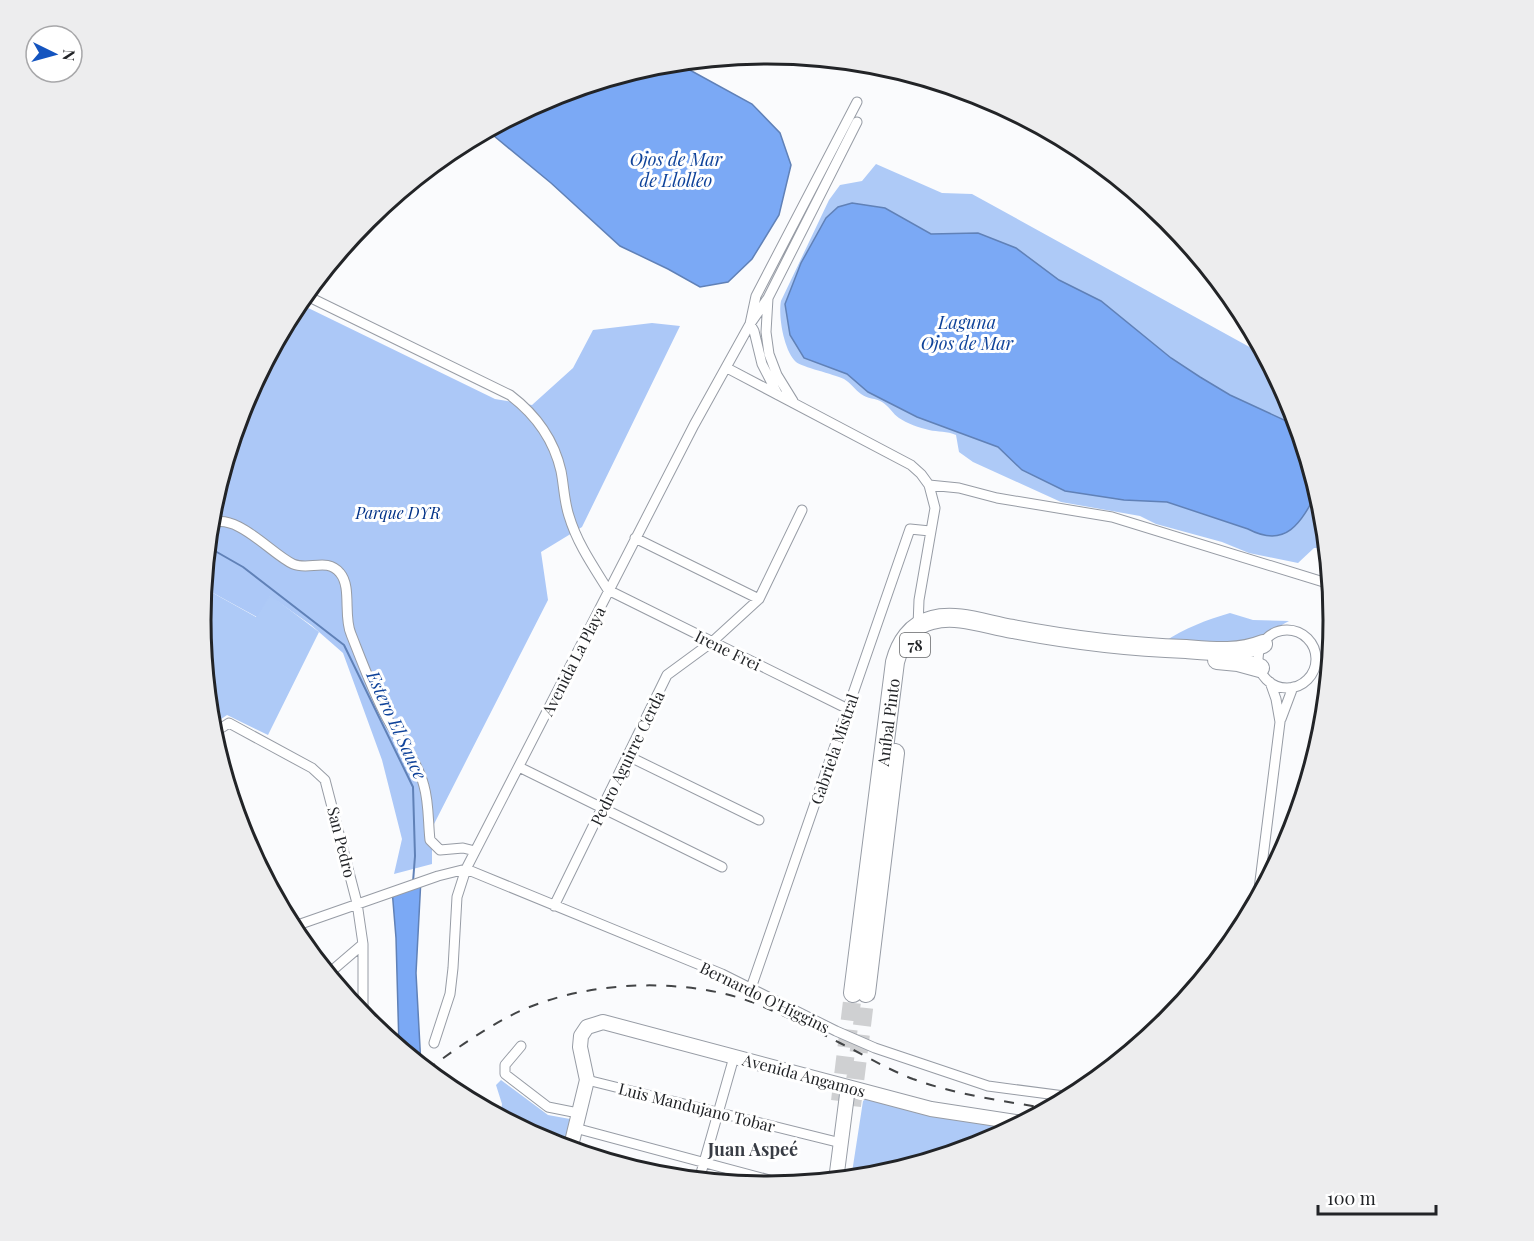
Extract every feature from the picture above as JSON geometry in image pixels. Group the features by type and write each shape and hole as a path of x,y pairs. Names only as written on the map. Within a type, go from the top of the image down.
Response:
{"highway":[{"name":"78","path":"919,633 933,620 956,618 1059,637 1139,647 1235,651 1263,644"},
{"name":"78","path":"919,633 949,629 1090,652 1225,661 1265,675"},
{"name":"Aníbal Pinto","path":"860,993 895,662 903,641 919,633"}],"street":[{"path":"780,397 762,364 754,331 750,324 756,296 857,102"},
{"name":"Avenida La Playa","path":"434,1042 450,994 456,897 466,869 608,590 750,324 768,298 857,122"},
{"path":"768,298 766,332 769,354 782,385 796,406"},
{"path":"314,299 510,395 528,410 554,449 573,528 585,553 608,590"},
{"path":"727,368 911,465 929,485 935,508 919,600 919,633"},
{"path":"929,485 958,488 998,498 1112,517 1322,581"},
{"name":"Pedro Aguirre Cerda","path":"554,906 667,675 712,642 759,599 802,510"},
{"path":"220,521 249,533 292,564 304,566 324,564 341,574 345,583 348,628 386,716 424,785 430,840 436,848 444,851 463,848 475,851"},
{"name":"Gabriela Mistral","path":"751,988 910,529 930,531"},
{"path":"636,538 759,599"},
{"name":"Irene Frei","path":"608,590 848,709"},
{"path":"1265,675 1281,687 1293,687 1305,681 1313,671 1315,654 1311,643 1302,634 1286,630 1270,636 1258,655 1265,675 1276,699 1280,722"},
{"path":"1261,877 1280,722 1293,687"},
{"name":"San Pedro","path":"222,728 229,723 312,768 325,780 357,903 363,944 363,1002"},
{"path":"628,756 759,820"},
{"path":"519,767 722,867"},
{"path":"301,924 438,876 466,869"},
{"name":"Bernardo O'Higgins","path":"466,869 722,974 875,1048 988,1086 1058,1094"},
{"path":"334,969 363,944"},
{"name":"Avenida Angamos","path":"587,1080 579,1047 582,1036 587,1027 598,1022 611,1023 640,1033 931,1109 1009,1121"},
{"path":"521,1046 505,1065 505,1074 548,1107 578,1113"},
{"path":"701,1173 735,1057"},
{"path":"572,1141 587,1080"},
{"name":"Luis Mandujano Tobar","path":"587,1080 841,1143"},
{"path":"837,1172 848,1087"},
{"path":"574,1128 752,1176"}],"shaded area":[{"name":"Laguna Ojos de Mar","path":"876,164 942,193 972,194 1252,348 1281,408 1293,442 1304,477 1318,548 1314,548 1298,563 1249,553 1222,542 1156,524 1140,516 1061,502 973,462 959,452 956,435 929,430 902,420 882,402 861,394 844,379 796,362 788,350 783,333 780,315 781,301 829,200 840,185 862,181"},
{"path":"212,592 256,617 270,595 319,632 268,735 227,715 220,720 216,693 212,657"},
{"path":"1230,613 1253,620 1289,621 1252,643 1214,646 1164,642 1196,625"},
{"path":"501,1080 548,1115 570,1119 566,1139 501,1109 496,1085"},
{"path":"867,1098 1000,1125 946,1147 911,1158 852,1170 863,1101"}],"green space":[{"name":"Parque DYR","path":"308,308 495,399 532,405 573,368 593,330 652,323 680,326 582,527 541,552 548,600 432,828 432,864 394,874 402,839 382,760 343,653 311,625 270,596 257,617 212,592 216,548 230,477 253,408 285,342"}],"water":[{"name":"Ojos de Mar de Llolleo","path":"689,70 752,104 780,133 791,165 779,215 752,259 728,282 700,287 620,246 551,183 494,136 554,107 588,94 623,83"},
{"name":"Laguna Ojos de Mar","path":"852,203 885,208 931,234 978,233 1016,248 1059,280 1101,301 1171,358 1200,377 1230,395 1285,421 1310,504 1305,514 1291,530 1273,536 1167,502 1124,500 1065,491 1022,470 998,447 917,417 868,392 847,374 804,358 790,335 785,304 801,263 826,218 838,207"},
{"path":"421,878 416,973 420,1055 399,1038 392,889"}],"waterway":[{"name":"Estero El Sauce","path":"216,551 243,567 344,645 413,787 415,856 413,882"}],"tunnel":[{"path":"840,1101 853,993"},
{"path":"852,1106 866,993"}],"railway":[{"path":"434,1065 506,1018 534,1005 597,989 664,986 697,989 757,1004 894,1071 930,1085 1036,1107"}],"district":[{"name":"Juan Aspeé","path":"753,1149"}]}
